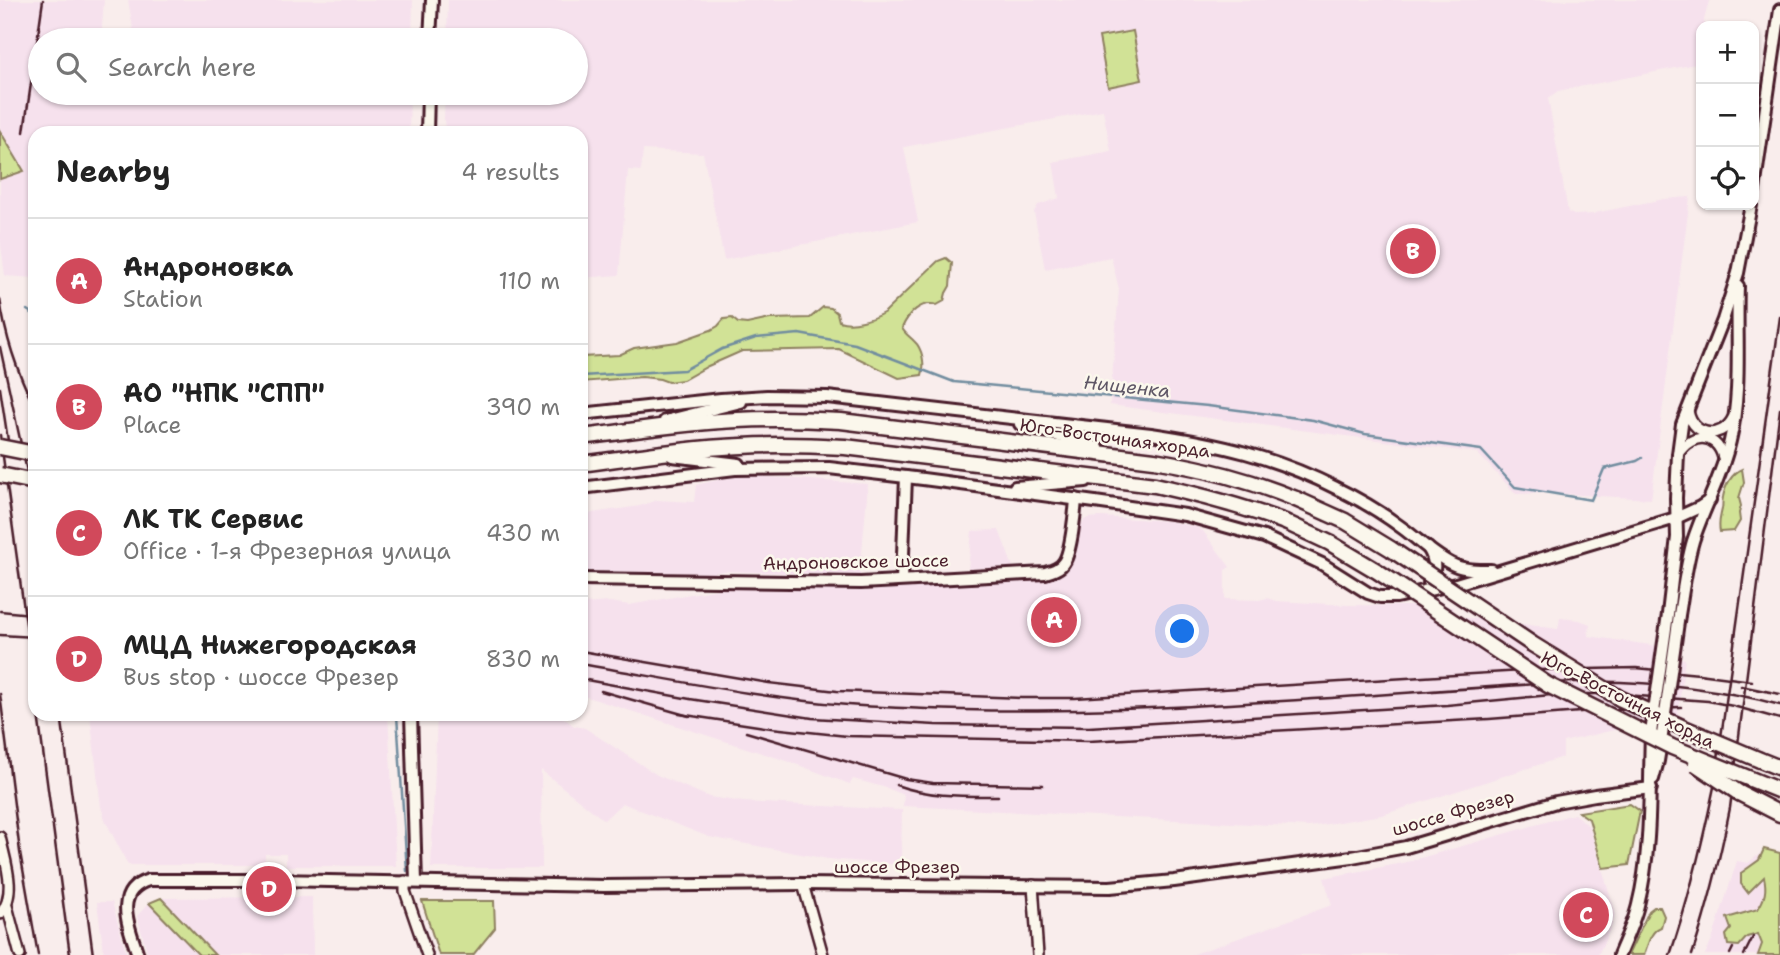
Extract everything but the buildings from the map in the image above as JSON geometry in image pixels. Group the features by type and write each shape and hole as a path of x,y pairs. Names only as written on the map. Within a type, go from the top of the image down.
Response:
{"main road":[{"name":"Юго-Восточная хорда","path":"588,436 737,419 792,418 894,427 1121,456 1204,469 1257,483 1345,521 1621,699 1684,728 1780,766"},
{"name":"Юго-Восточная хорда","path":"588,463 741,446 794,444 845,447 1155,485 1202,495 1248,508 1330,543 1377,571 1548,685 1672,747 1780,791"},
{"path":"0,447 28,453"},
{"path":"0,475 28,480"},
{"path":"1672,747 1739,793 1780,814"}],"street":[{"path":"431,28 432,0"},
{"path":"1759,155 1780,10"},
{"path":"427,126 428,105"},
{"path":"1619,955 1639,901 1650,819 1657,734 1674,614 1678,454 1682,424 1723,320 1738,273 1750,210"},
{"path":"1674,614 1693,542 1731,439 1735,415 1738,273"},
{"path":"615,433 767,396"},
{"path":"588,413 721,399 767,396 827,397 1203,442 1240,450 1335,487 1392,521 1455,566 1504,570"},
{"path":"1688,406 1693,425 1706,432 1720,431 1735,415"},
{"path":"996,416 1121,456"},
{"path":"1678,454 1689,441 1707,439 1720,450 1724,463"},
{"path":"655,454 772,468"},
{"path":"588,487 735,469 828,468 1076,499 1185,515 1264,537 1290,547 1368,593 1380,597 1396,597 1456,584 1504,570 1676,518 1710,500"},
{"path":"902,580 906,477"},
{"path":"991,488 1107,480"},
{"name":"Андроновское шоссе","path":"588,579 861,583 1054,571 1065,562 1076,499"},
{"path":"1416,592 1428,584 1434,573 1433,559 1425,545"},
{"path":"411,721 410,882 405,891 427,955"},
{"name":"шоссе Фрезер","path":"138,955 127,919 127,895 134,887 149,880 604,886 803,884 1110,887 1352,857 1406,847 1556,802 1651,788"},
{"path":"0,837 9,887 9,901 3,910 20,955"},
{"path":"803,884 823,955"},
{"path":"1033,885 1038,955"}],"shaded area":[{"path":"0,0 104,0 102,28 28,28 28,105 410,105 409,126 28,126 28,278 5,276 0,238 0,179 24,171 0,131"},
{"path":"128,0 413,0 412,28 133,28"},
{"path":"448,0 1711,0 1704,21 1696,21 1696,64 1558,91 1548,98 1568,212 1574,215 1594,214 1664,199 1690,197 1651,499 1547,493 1516,494 1477,453 1110,405 1119,289 1111,257 1045,269 1034,212 1038,205 1059,198 1053,162 1111,151 1103,110 904,147 918,222 724,260 703,153 643,150 641,171 628,170 619,275 588,277 588,126 445,126 444,118 445,105 588,105 588,28 447,28"},
{"path":"738,475 868,484 860,575 588,571 588,515 640,506 657,500 694,502 696,485"},
{"path":"1088,518 1169,521 1197,527 1230,567 1225,570 1225,599 1267,598 1276,601 1348,605 1453,607 1453,617 1558,629 1560,618 1579,620 1590,624 1588,636 1657,646 1657,654 1685,659 1677,721 1648,722 1563,742 1563,757 1382,815 1309,827 903,806 904,795 887,788 853,779 850,784 588,697 588,604 610,602 629,605 736,586 864,591 921,587 933,583 1049,577 1067,571 1073,561 1081,525"},
{"path":"999,530 1013,567 968,569 972,531"},
{"path":"91,721 388,721 396,866 286,866 286,854 265,854 265,865 128,865 101,807"},
{"path":"437,721 568,721 574,726 585,728 657,775 709,797 744,802 902,810 901,865 828,859 709,837 622,803 604,820 541,770 542,868 431,868"},
{"path":"1574,814 1589,826 1615,911 1613,923 1598,955 1191,955 1332,905 1324,878 1403,863"},
{"path":"1762,852 1780,856 1780,955 1705,955 1737,861 1748,863"},
{"path":"312,897 313,955 215,955 161,898"},
{"path":"97,902 112,902 127,955 104,955"},
{"path":"149,903 199,955 148,955 137,916"}],"green space":[{"path":"1133,31 1142,80 1108,87 1099,37"},
{"path":"0,131 24,171 0,179"},
{"path":"946,258 952,263 950,286 944,301 937,305 920,306 902,328 919,348 923,362 922,375 899,378 839,349 742,351 683,380 668,382 642,377 588,381 588,357 619,355 634,348 677,342 711,330 724,319 732,318 738,323 747,324 770,319 810,318 823,307 831,308 837,313 839,321 850,323 869,319 885,312 938,261"},
{"path":"1742,469 1744,482 1739,498 1740,521 1734,531 1720,532 1725,489 1732,477"},
{"path":"1630,804 1640,811 1629,865 1603,868 1589,819 1579,812"},
{"path":"1764,849 1780,853 1780,955 1758,955 1762,944 1758,934 1747,937 1739,946 1728,945 1726,935 1731,929 1727,918 1758,909 1762,901 1764,877 1748,893 1741,884 1741,873 1759,860"},
{"path":"161,898 215,955 199,955 149,903"},
{"path":"422,901 494,901 495,928 473,955 439,955"},
{"path":"1660,907 1664,916 1661,927 1652,935 1644,955 1628,955 1649,911"}],"waterway":[{"name":"Нищенка","path":"588,376 684,370 722,349 756,338 799,334 855,344 954,382 1208,406 1313,420 1365,434 1481,450 1515,487 1591,500 1604,469 1642,458"},
{"path":"397,721 407,871"}],"railway":[{"path":"39,28 43,0"},
{"path":"24,132 28,104"},
{"path":"0,299 13,355 28,393"},
{"path":"1670,955 1695,872 1714,787 1780,317"},
{"path":"0,347 28,476"},
{"path":"0,388 9,447"},
{"path":"1692,955 1730,808 1780,409"},
{"path":"0,435 28,638"},
{"path":"0,611 28,614"},
{"path":"0,635 28,637"},
{"path":"588,652 769,683 837,691 1022,698 1075,698 1538,670 1636,668 1752,681"},
{"path":"588,665 781,698 921,709 1111,709 1581,682 1695,688 1780,705"},
{"path":"588,680 812,718 936,725 1089,727 1447,705 1579,694 1708,701 1780,719"},
{"path":"1741,686 1780,694"},
{"path":"601,691 689,716"},
{"path":"0,694 20,852 38,955"},
{"path":"679,714 847,736 1089,741 1681,707"},
{"path":"39,721 70,955"},
{"path":"62,721 93,955"},
{"path":"746,732 906,779 933,783 1043,785"},
{"path":"896,785 934,794 998,796"},
{"path":"1744,955 1753,937"},
{"path":"1730,954 1733,948"}],"place":[{"name":"АО \"НПК \"СПП\"","path":"1413,251"},
{"name":"Андроновка","path":"1054,620"},
{"name":"МЦД Нижегородская","path":"269,889"},
{"name":"ЛК ТК Сервис","path":"1586,915"}]}
